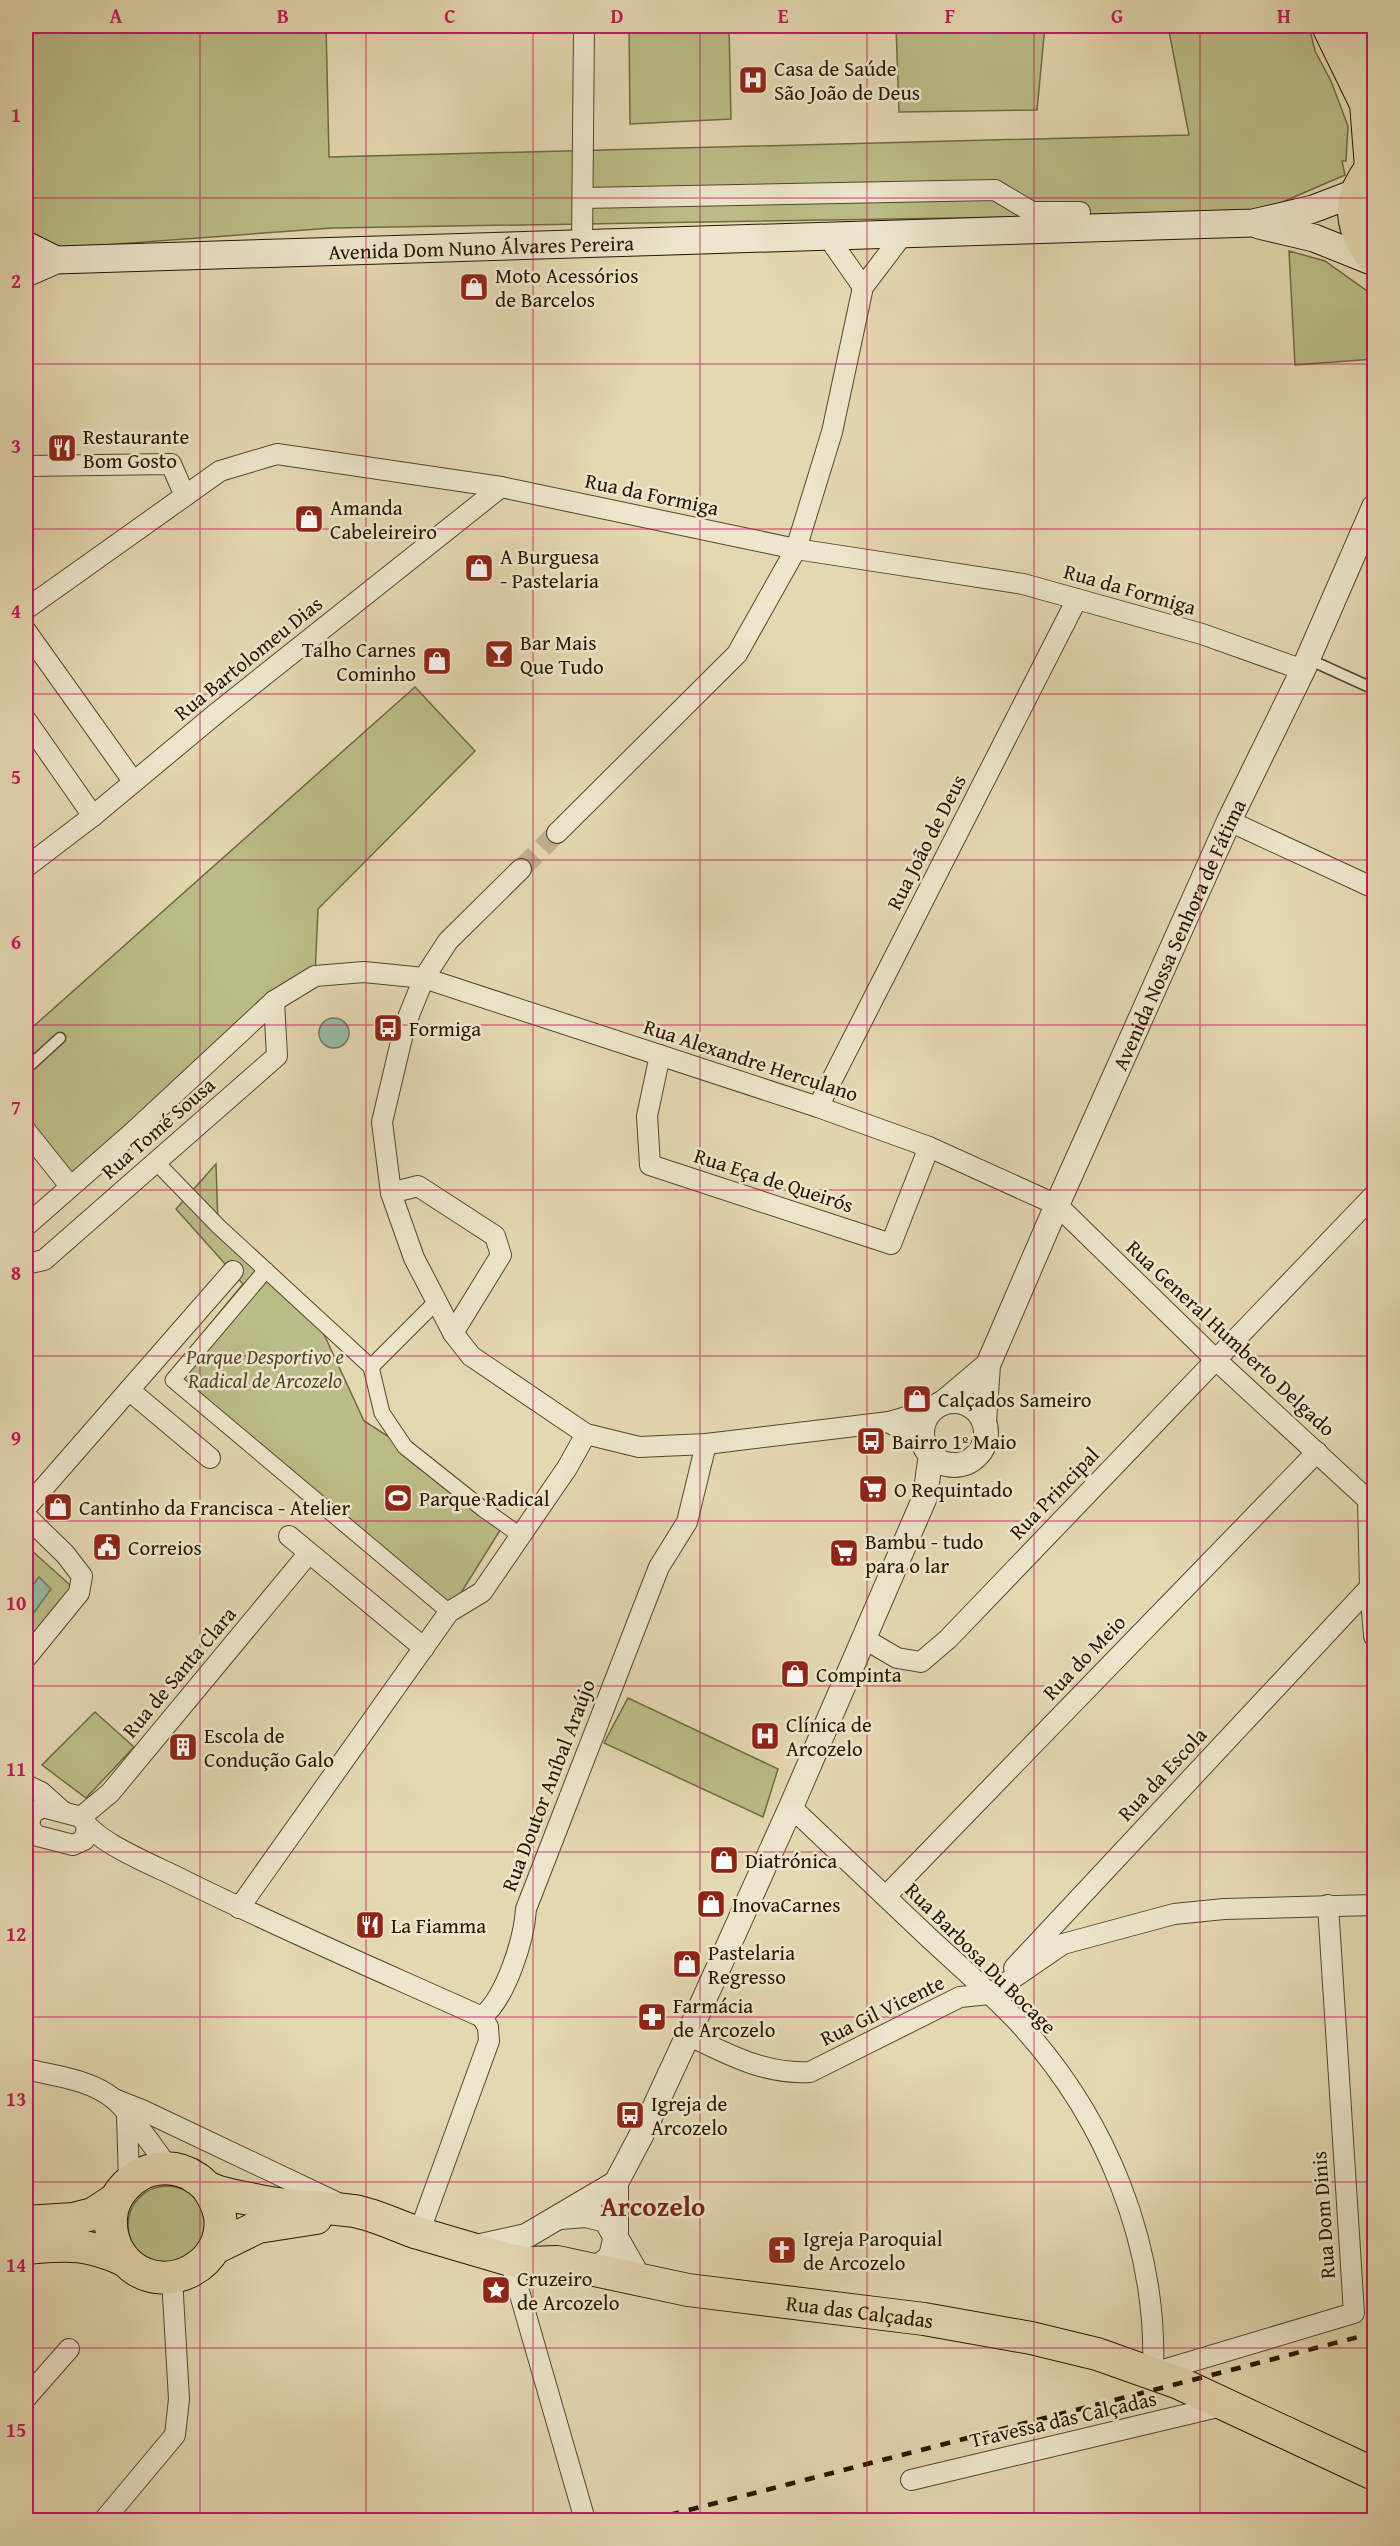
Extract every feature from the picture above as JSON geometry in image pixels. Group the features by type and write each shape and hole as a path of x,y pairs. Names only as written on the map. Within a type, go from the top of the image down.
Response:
{"main road":[{"path":"1328,26 1366,104 1373,166 1355,193 1354,215 1361,243 1374,261"},
{"path":"1355,26 1374,61"},
{"path":"1253,224 1313,209 1355,193"},
{"path":"1253,224 1314,237 1374,261"},
{"name":"Avenida Dom Nuno Álvares Pereira","path":"26,273 56,260 1253,224"},
{"name":"Avenida Dom Nuno Álvares Pereira","path":"26,246 56,260"},
{"path":"26,2223 73,2219 93,2214 141,2174 155,2169 169,2168 183,2171 207,2187 216,2201 220,2216 220,2232 215,2248 204,2263 189,2273 172,2278 138,2271 124,2260 99,2248 74,2245 26,2248"},
{"name":"Rua das Calçadas","path":"207,2187 257,2201 356,2212 510,2260 527,2263 557,2262 688,2290 924,2319 1031,2338 1097,2354 1153,2373 1363,2468"},
{"path":"123,2190 111,2214 111,2230 115,2246 124,2260"},
{"name":"Rua das Calçadas","path":"215,2248 258,2227 356,2212"}],"street":[{"path":"582,244 584,26"},
{"path":"583,198 995,190 1032,212 1080,212"},
{"path":"557,832 737,654 796,549 832,432 863,287 904,233"},
{"path":"828,237 863,287"},
{"name":"Rua da Formiga","path":"26,609 220,471 277,454 501,488 796,549 1023,584 1305,664"},
{"path":"26,466 171,464 185,495"},
{"name":"Rua Bartolomeu Dias","path":"26,867 93,816 501,488"},
{"name":"Avenida Nossa Senhora de Fátima","path":"984,1422 988,1365 1229,821 1305,664 1374,507"},
{"name":"Rua João de Deus","path":"818,1107 1077,599"},
{"path":"26,632 134,781"},
{"path":"26,720 93,816"},
{"path":"1229,821 1374,888"},
{"path":"521,868 448,941 424,978 405,1025 382,1122 391,1193 414,1258 453,1333 471,1356 586,1434 639,1447 706,1444 889,1422 938,1406 963,1402 979,1413 984,1422 985,1441 974,1458 925,1497"},
{"name":"Rua Tomé Sousa","path":"26,1226 132,1133 273,1001 315,976 364,972 424,978"},
{"name":"Rua Alexandre Herculano","path":"424,978 818,1107 929,1147 1057,1205"},
{"name":"Rua Tomé Sousa","path":"26,1264 44,1260 277,1056 273,1001"},
{"name":"Rua Eça de Queirós","path":"660,1055 647,1116 650,1165 891,1244 929,1147"},
{"path":"26,1131 70,1186"},
{"path":"156,1162 218,1226 371,1367 382,1413 405,1447 483,1509 520,1535"},
{"path":"391,1193 418,1186 495,1236 501,1255 453,1333"},
{"path":"1215,1359 1374,1195"},
{"name":"Rua General Humberto Delgado","path":"1057,1205 1215,1359 1371,1499"},
{"path":"266,1270 173,1380 449,1612"},
{"path":"26,1509 233,1271"},
{"path":"371,1367 436,1302"},
{"name":"Rua Principal","path":"863,1638 897,1659 921,1662 948,1639 1215,1359"},
{"name":"Avenida Nossa Senhora de Fátima","path":"938,1406 988,1365"},
{"path":"129,1390 210,1458"},
{"path":"594,2270 611,2257 616,2235 616,2183 644,2130 791,1807 925,1497 928,1449 924,1426 938,1406"},
{"path":"889,1422 947,1464 965,1463"},
{"path":"239,1908 449,1612 482,1592 567,1468 586,1434"},
{"name":"Rua Doutor Aníbal Araújo","path":"482,2017 492,2009 503,1989 525,1927 526,1909 659,1567 687,1522 706,1444"},
{"name":"Rua do Meio","path":"886,1896 1317,1452"},
{"path":"1371,1499 1370,1587 1374,1636"},
{"path":"26,1516 65,1554 82,1576 79,1593 26,1658"},
{"path":"289,1536 424,1648"},
{"name":"Rua de Santa Clara","path":"79,1824 110,1793 309,1553"},
{"name":"Rua da Escola","path":"990,1994 1370,1587"},
{"path":"26,1785 41,1792 79,1824"},
{"path":"79,1824 73,1845 30,1835 29,1808 43,1807 79,1824 132,1855 239,1908 482,2017 488,2027 489,2041 419,2233"},
{"name":"Rua Barbosa Du Bocage","path":"791,1807 990,1994 1019,2023 1062,2077 1108,2152 1140,2245 1152,2306 1153,2373"},
{"name":"Rua Dom Dinis","path":"1153,2373 1354,2313 1328,1905"},
{"name":"Rua Gil Vicente","path":"688,2035 770,2070 791,2073 810,2072 960,1997 990,1994 1063,1944 1174,1914 1224,1908 1374,1905"},
{"path":"26,2068 95,2088 114,2099 264,2166 356,2212"},
{"path":"114,2099 169,2168"},
{"path":"123,2190 127,2115"},
{"path":"471,2248 526,2235 616,2183"},
{"path":"560,2217 586,2215 606,2220 640,2280"},
{"path":"557,2262 550,2244 560,2217"},
{"path":"510,2260 585,2520"},
{"path":"104,2520 175,2435 180,2399 172,2278"},
{"path":"26,2398 69,2349"},
{"name":"Travessa das Calçadas","path":"911,2480 1226,2405"}],"lane":[{"path":"1305,664 1374,689"},
{"path":"26,1069 60,1038"}],"green space":[{"path":"26,26 326,26 329,157 1189,135 1168,26 1309,26 1315,51 1331,81 1348,126 1346,161 1342,161 1345,175 1257,213 332,228 36,250 26,183"},
{"path":"629,26 729,26 731,119 630,124"},
{"path":"896,26 1045,26 1037,110 899,112"},
{"path":"1289,251 1325,261 1374,296 1374,359 1295,365"},
{"path":"415,687 475,751 318,909 315,976 69,1178 26,1129 26,1033"},
{"name":"Parque Desportivo e Radical de Arcozelo","path":"216,1164 218,1226 316,1317 364,1421 405,1447 504,1524 449,1612 168,1376 243,1284 176,1209"},
{"path":"31,1550 79,1593 26,1658 26,1557"},
{"path":"628,1698 778,1769 763,1817 604,1743"},
{"path":"95,1712 134,1747 86,1798 42,1765"},
{"path":"159,2186 175,2186 189,2192 200,2203 206,2217 206,2233 200,2247 189,2258 175,2264 159,2264 145,2258 134,2247 128,2233 128,2217 134,2203 145,2192"}],"shaded area":[{"path":"334,1018 344,1023 349,1033 344,1043 334,1048 324,1043 319,1033 324,1023"},
{"path":"39,1577 51,1589 30,1618 26,1614 26,1594"}],"tunnel":[{"path":"521,869 557,833"}],"railway":[{"path":"650,2520 1374,2333"}],"place":[{"name":"Casa de Saúde São João de Deus","path":"753,80"},
{"name":"Moto Acessórios de Barcelos","path":"474,287"},
{"name":"Restaurante Bom Gosto","path":"62,448"},
{"name":"Amanda Cabeleireiro","path":"309,519"},
{"name":"A Burguesa - Pastelaria","path":"479,568"},
{"name":"Bar Mais Que Tudo","path":"499,654"},
{"name":"Talho Carnes Cominho","path":"437,661"},
{"name":"Formiga","path":"388,1028"},
{"name":"Calçados Sameiro","path":"917,1399"},
{"name":"Bairro 1º Maio","path":"871,1441"},
{"name":"O Requintado","path":"873,1489"},
{"name":"Parque Radical","path":"398,1498"},
{"name":"Cantinho da Francisca - Atelier","path":"58,1507"},
{"name":"Correios","path":"107,1547"},
{"name":"Bambu - tudo para o lar","path":"844,1553"},
{"name":"Compinta","path":"795,1674"},
{"name":"Clínica de Arcozelo","path":"765,1736"},
{"name":"Escola de Condução Galo","path":"183,1747"},
{"name":"Diatrónica","path":"724,1860"},
{"name":"InovaCarnes","path":"711,1904"},
{"name":"La Fiamma","path":"370,1925"},
{"name":"Pastelaria Regresso","path":"687,1964"},
{"name":"Farmácia de Arcozelo","path":"652,2017"},
{"name":"Igreja de Arcozelo","path":"630,2115"},
{"name":"Igreja Paroquial de Arcozelo","path":"782,2250"},
{"name":"Cruzeiro de Arcozelo","path":"496,2290"}],"district":[{"name":"Arcozelo","path":"653,2206"}]}
